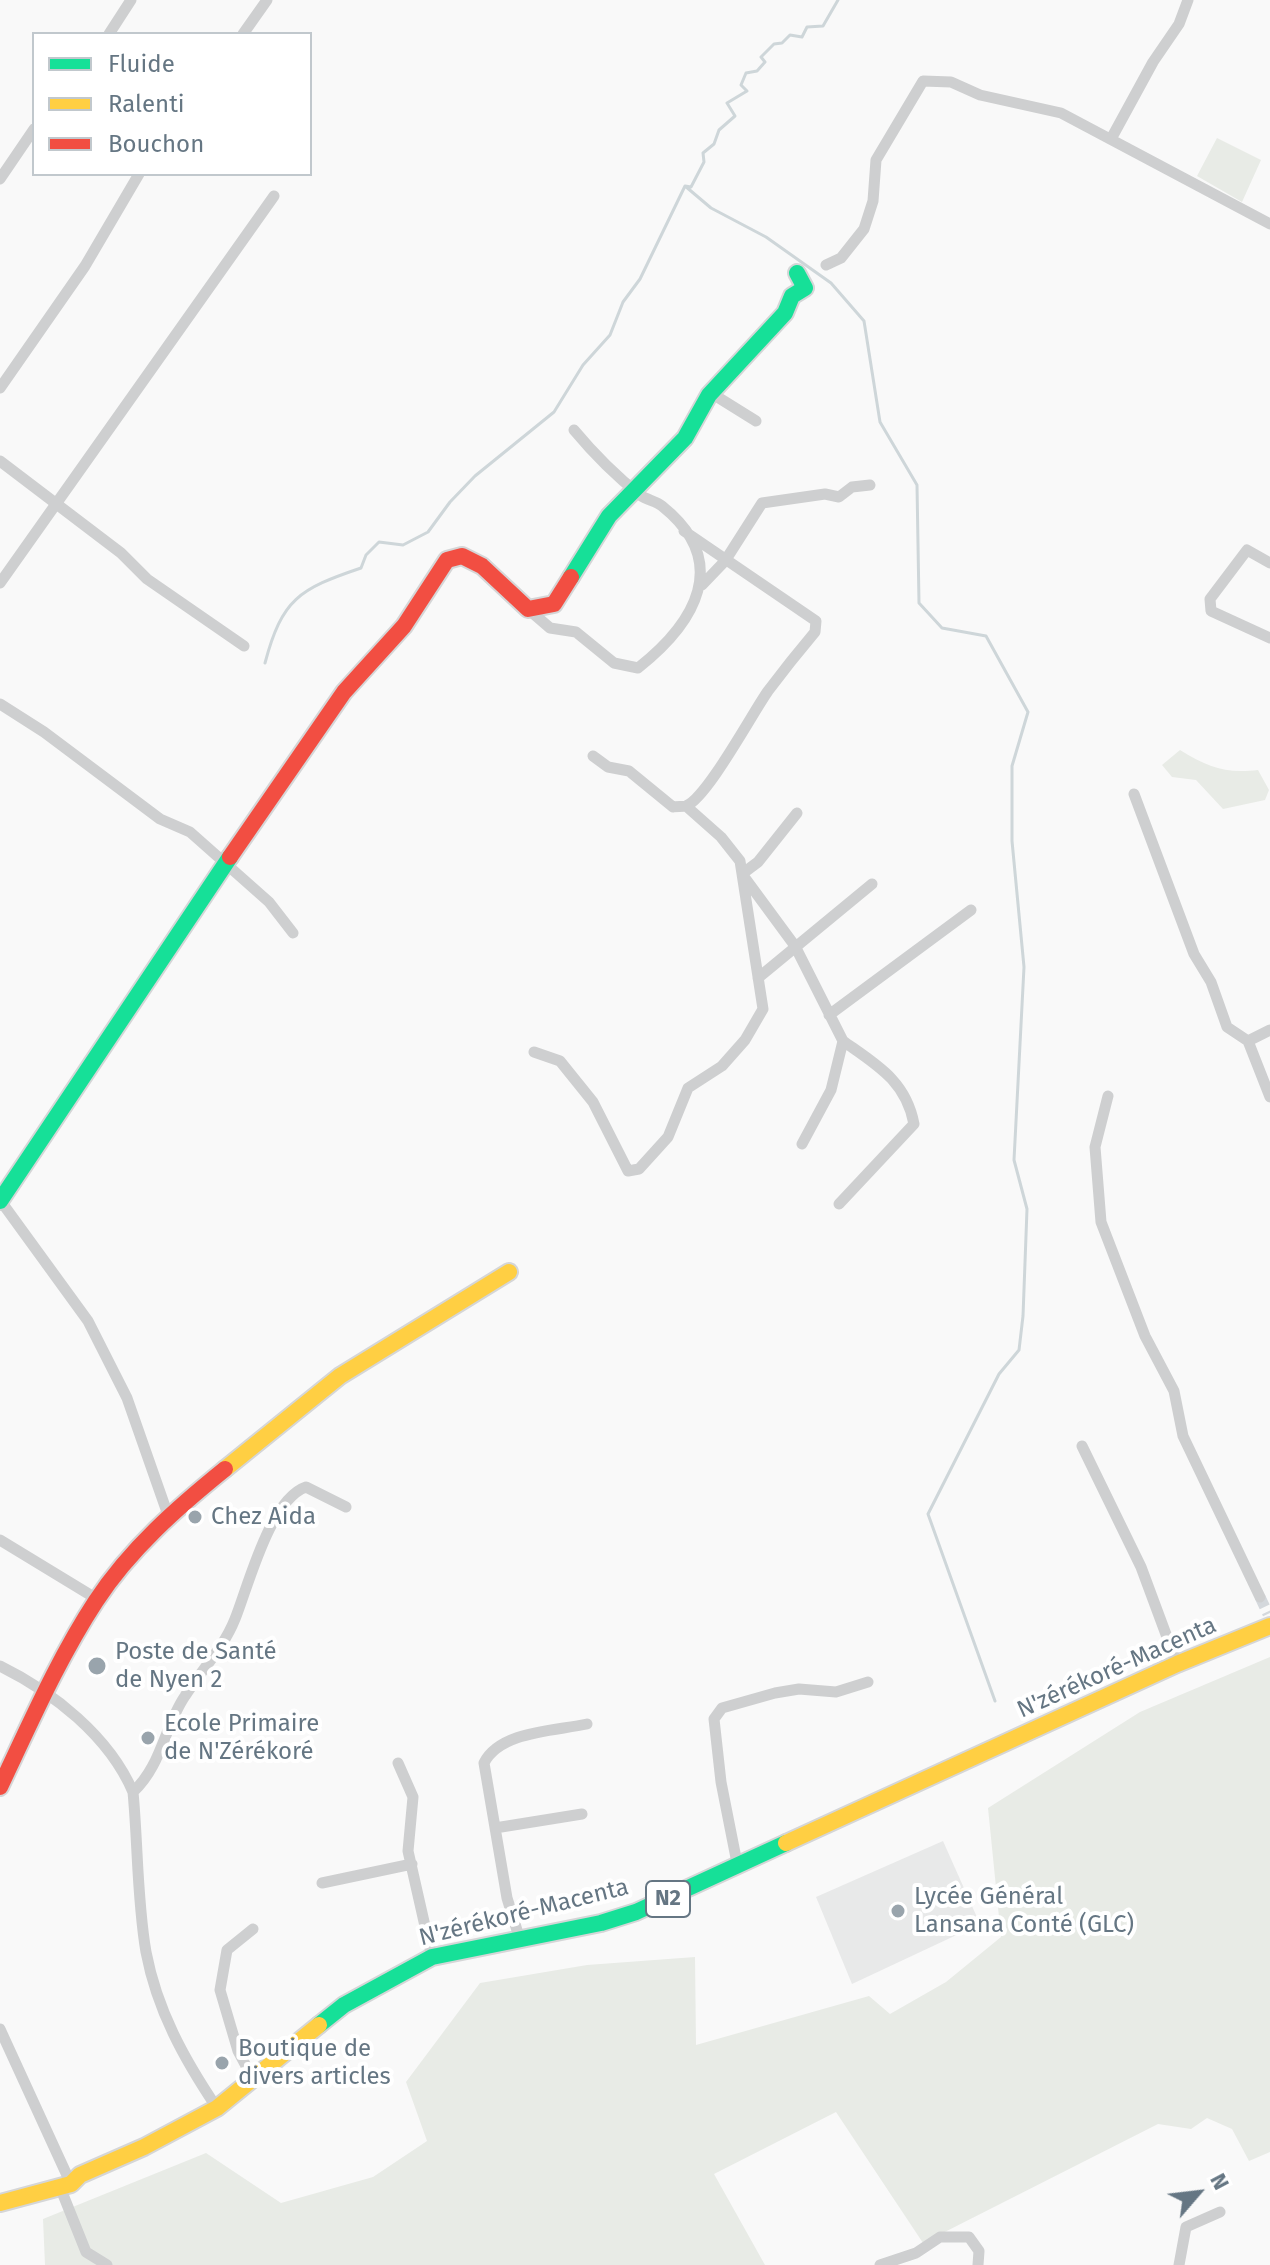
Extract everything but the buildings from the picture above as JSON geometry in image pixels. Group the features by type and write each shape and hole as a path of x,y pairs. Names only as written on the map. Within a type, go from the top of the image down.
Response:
{"main road":[{"path":"0,1201 163,960 226,860 344,692 404,626 447,560 462,556 482,566 528,609 554,604 609,516 685,438 711,393 785,313 792,296 805,288 797,273"},
{"path":"0,1786 46,1691 97,1599 168,1515 340,1376 509,1272"},
{"name":"N'zérékoré-Macenta","path":"0,2203 70,2180 217,2108 344,2005 432,1957 636,1912 738,1869 1269,1620"},
{"name":"N'zérékoré-Macenta","path":"0,2194 70,2180"}],"street":[{"path":"110,32 131,0"},
{"path":"244,32 267,0"},
{"path":"1111,139 1153,62 1179,24 1188,0"},
{"path":"826,265 841,258 864,229 873,201 876,160 923,81 951,82 980,95 1061,113 1270,224"},
{"path":"0,179 32,132"},
{"path":"0,388 99,244 138,176"},
{"path":"0,583 274,196"},
{"path":"711,393 756,421"},
{"path":"574,430 593,454 634,490 661,505 684,531 701,558 702,585"},
{"path":"0,461 121,553 147,579 244,646"},
{"path":"528,609 550,628 576,632 614,663 638,668 679,628 702,585 725,561 762,503 825,494 839,497 852,487 870,485"},
{"path":"593,756 608,767 629,771 673,807 686,806 698,795 739,735 753,721 767,693 815,632 816,621 781,600 744,569 725,561 684,531"},
{"path":"1270,563 1247,550 1210,599 1211,611 1270,638"},
{"path":"0,704 44,732 160,819 190,832 226,860 244,882 269,902 293,933"},
{"path":"1134,794 1194,954 1211,982 1227,1027 1248,1041 1270,1097"},
{"path":"534,1052 560,1061 593,1102 628,1171 639,1169 668,1137 688,1088 722,1066 745,1040 763,1009 740,861 721,837 686,806"},
{"path":"742,874 758,862 797,813"},
{"path":"742,874 795,946 843,1041 896,1079 910,1102 914,1124 839,1204"},
{"path":"758,978 872,884"},
{"path":"829,1015 971,910"},
{"path":"1248,1041 1270,1030"},
{"path":"802,1144 831,1090 843,1041"},
{"path":"1108,1096 1095,1147 1101,1222 1145,1336 1174,1391 1183,1436 1260,1597"},
{"path":"0,1201 88,1321 127,1398 168,1515"},
{"path":"1082,1446 1141,1567 1177,1664"},
{"path":"133,1792 150,1776 186,1694 217,1655 235,1619 254,1561 294,1494 306,1487 346,1507"},
{"path":"0,1540 97,1599"},
{"path":"0,1666 46,1691 79,1720 126,1775 133,1792 142,1914 155,1987 186,2061 217,2108"},
{"path":"738,1869 721,1782 714,1719 722,1708 775,1693 799,1689 836,1692 868,1682"},
{"path":"520,1940 507,1898 484,1763 490,1751 503,1742 587,1724"},
{"path":"398,1763 413,1797 408,1851 432,1957"},
{"path":"495,1828 582,1814"},
{"path":"322,1883 412,1864"},
{"path":"253,1929 227,1950 220,1990 238,2051 253,2079"},
{"path":"0,2029 70,2180 86,2252 107,2265"},
{"path":"1179,2265 1186,2227 1220,2212"},
{"path":"880,2265 916,2253 940,2237 969,2237 979,2251 978,2265"}],"shaded area":[{"path":"1217,138 1261,160 1242,202 1197,176"},
{"path":"1180,750 1217,768 1258,770 1269,790 1265,800 1223,809 1196,780 1172,777 1162,765"},
{"path":"1270,1657 1270,2152 1249,2161 1232,2129 1207,2118 1191,2129 1158,2124 923,2243 836,2112 714,2174 765,2265 45,2265 43,2219 206,2153 281,2203 373,2177 427,2141 406,2082 480,1983 587,1965 695,1957 696,2045 869,1996 890,2014 946,1982 1001,1937 988,1808 1140,1712"},
{"name":"Lycée Général Lansana Conté (GLC)","path":"943,1841 980,1924 852,1984 816,1897"}],"waterway":[{"path":"265,663 278,624 296,599 322,583 361,568 366,555 379,542 403,545 428,532 450,502 475,476 554,412 583,365 610,335 623,302 640,279 685,186 691,187 704,162 703,153 714,144 719,130 735,116 727,103 747,91 741,85 746,73 757,71 765,62 761,57 774,44 782,43 790,35 802,37 807,27 823,26 838,0"},
{"path":"685,186 711,208 766,237 831,283 864,321 880,422 917,485 919,603 942,628 986,636 1028,712 1012,766 1012,841 1024,967 1014,1160 1027,1209 1019,1350 999,1374 928,1514 995,1701"}],"tunnel":[{"path":"1260,1597 1268,1614"}],"traffic: fast":[{"path":"571,577 609,516 685,438 709,395 785,313 792,296 805,288 797,273"},
{"path":"0,1201 230,857"},
{"path":"319,2025 344,2005 432,1957 601,1923 636,1912 786,1843"}],"traffic: slow":[{"path":"225,1469 340,1376 509,1272"},
{"path":"786,1843 1177,1664 1270,1626"},
{"path":"0,2203 71,2184 80,2175 144,2147 217,2108 319,2025"}],"traffic: jam":[{"path":"230,857 344,692 404,626 447,560 462,556 482,566 528,609 554,604 571,577"},
{"path":"0,1787 57,1669 109,1582 156,1530 225,1469"}],"place":[{"name":"Chez Aida","path":"195,1517"},
{"name":"Poste de Santé de Nyen 2","path":"97,1666"},
{"name":"Ecole Primaire de N'Zérékoré","path":"148,1738"},
{"name":"Lycée Général Lansana Conté (GLC)","path":"898,1911"},
{"name":"Boutique de divers articles","path":"222,2063"}]}
